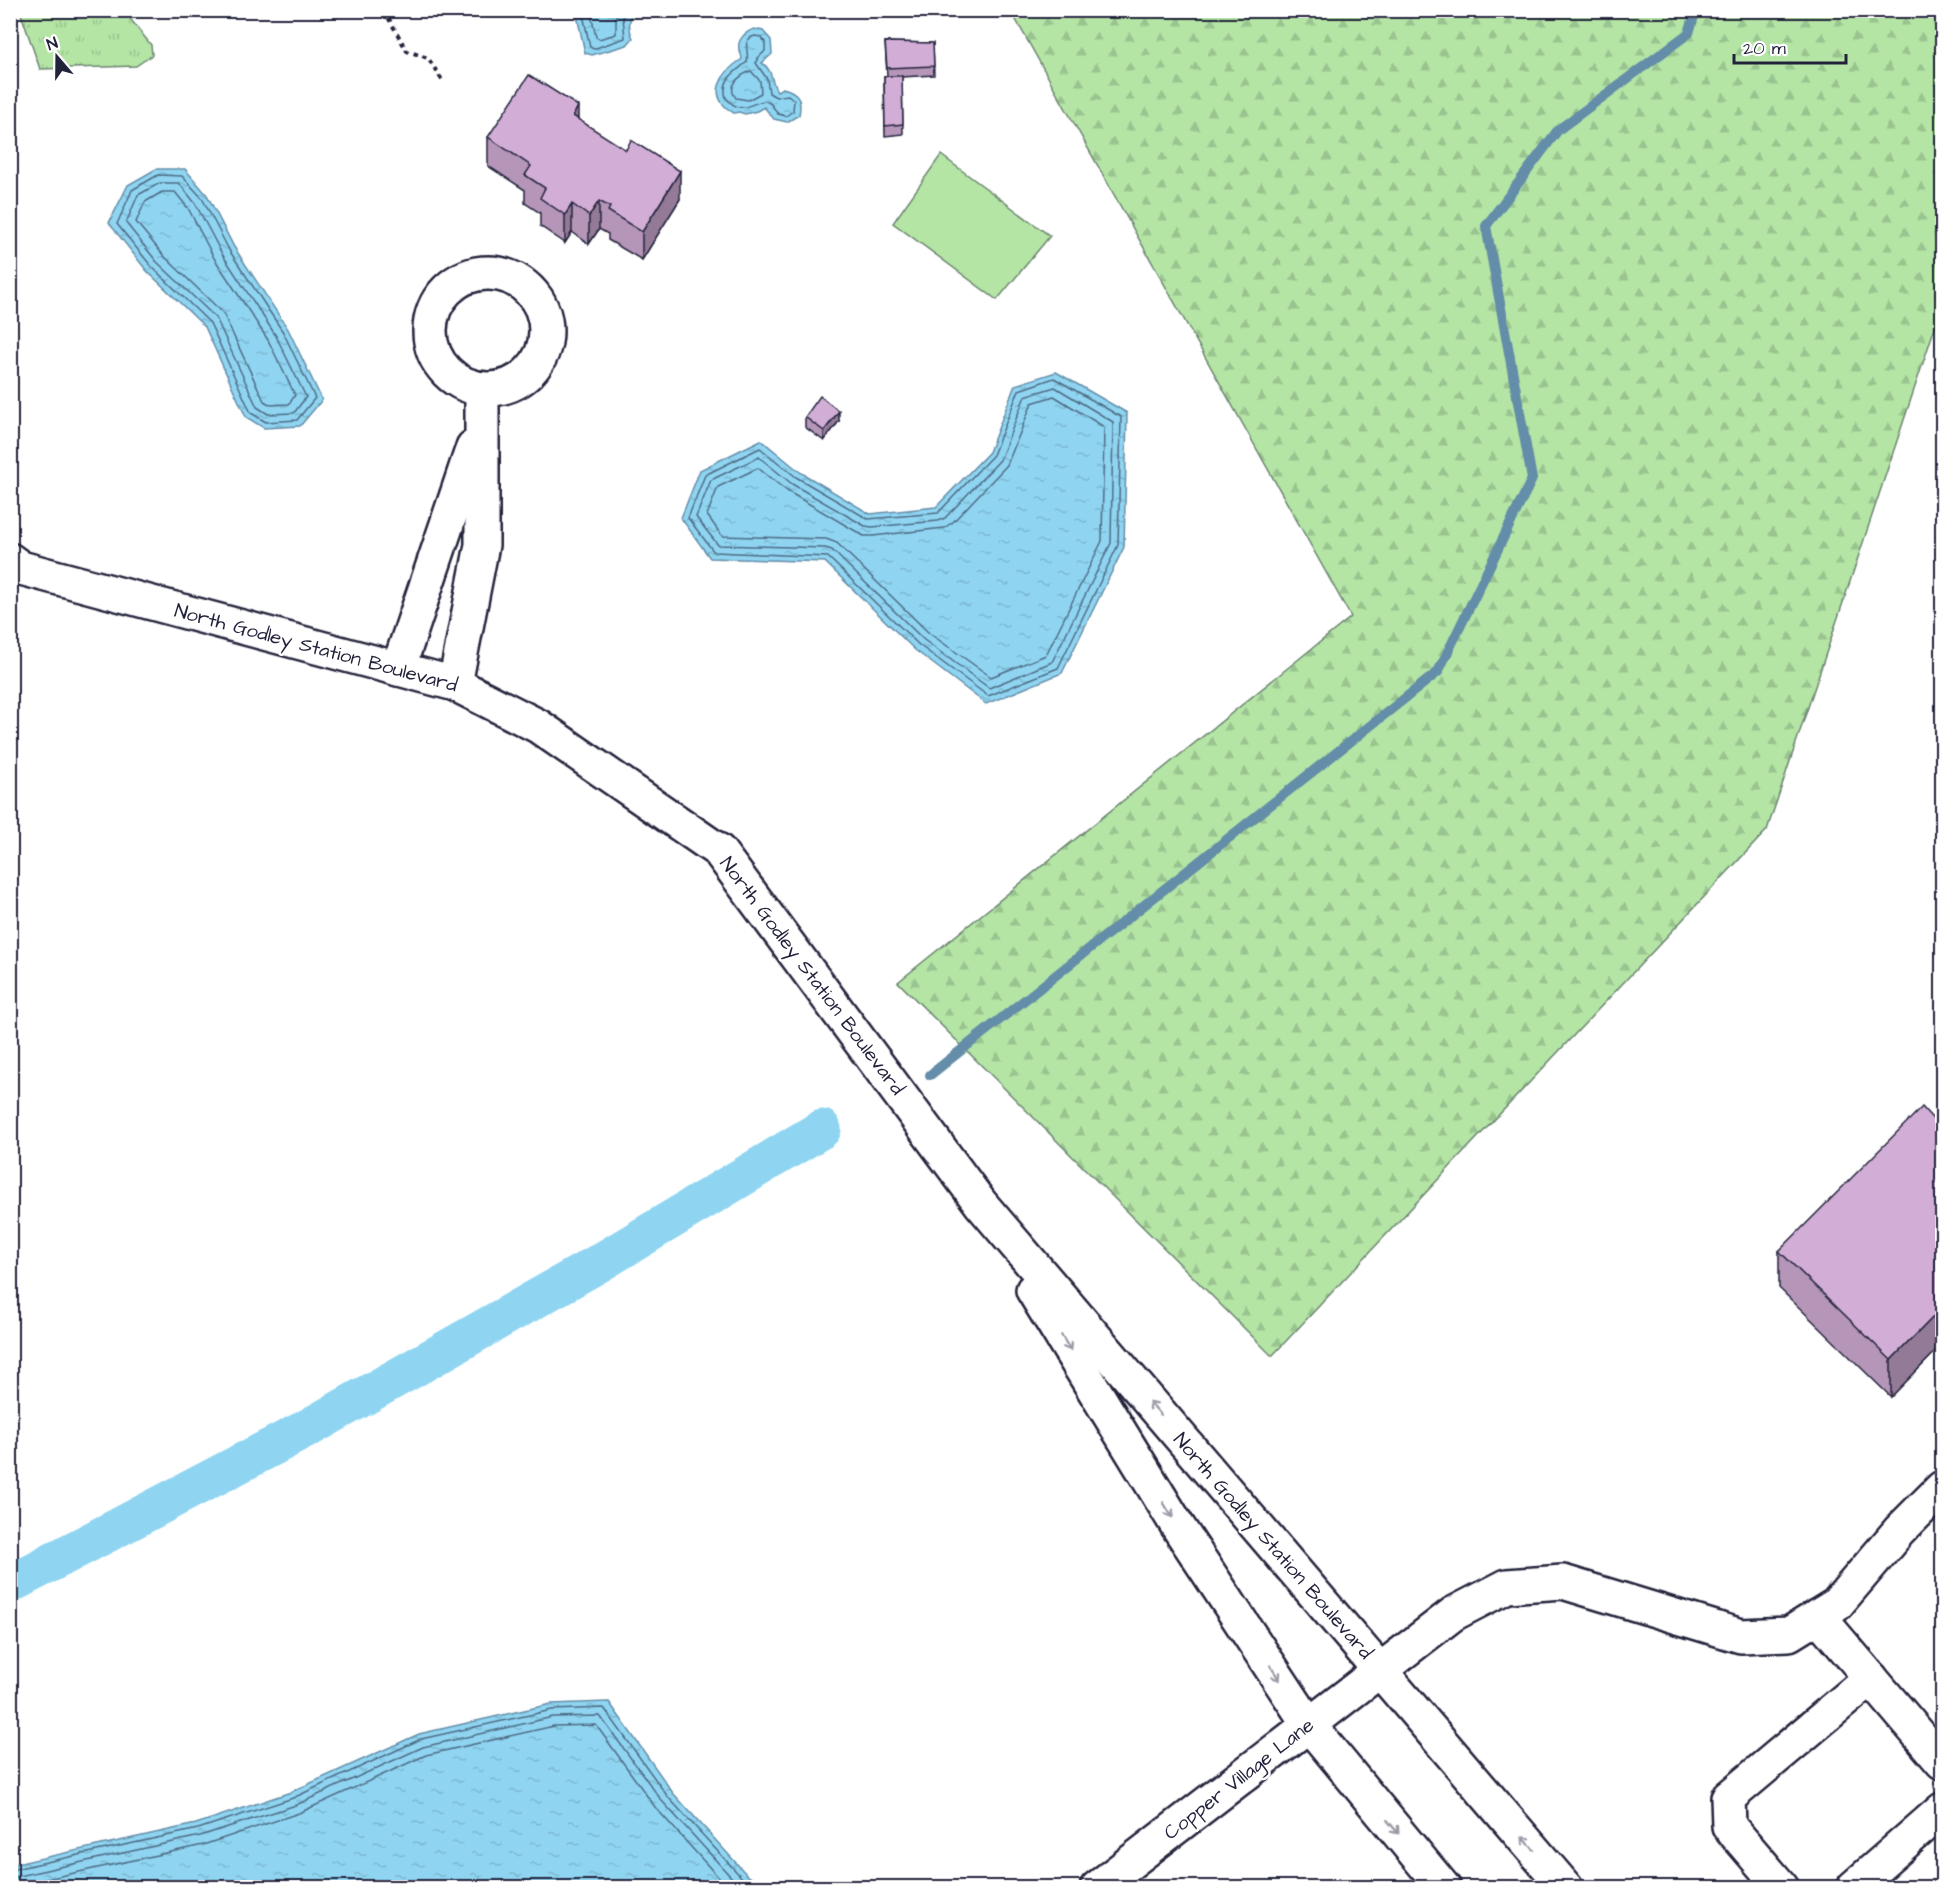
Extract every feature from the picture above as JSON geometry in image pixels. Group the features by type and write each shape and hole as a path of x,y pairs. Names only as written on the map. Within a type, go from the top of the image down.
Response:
{"street":[{"path":"398,669 482,406 482,545 455,684"},
{"name":"North Godley Station Boulevard","path":"14,568 455,684 538,726 719,851 981,1204 1566,1887"},
{"name":"North Godley Station Boulevard","path":"981,1204 1177,1525 1309,1725 1443,1887"},
{"name":"Copper Village Lane","path":"1097,1887 1453,1614 1507,1586 1563,1582 1684,1621 1741,1636 1789,1634 1836,1605 1899,1531 1942,1488"},
{"path":"1818,1616 1942,1762"},
{"path":"1782,1887 1729,1827 1728,1798 1870,1678"},
{"path":"1853,1887 1942,1810"}],"path":[{"path":"384,10 407,51 428,58 442,80"}],"green space":[{"path":"20,11 124,11 151,45 152,55 136,66 40,69"},
{"path":"1011,11 1942,11 1942,306 1767,830 1272,1356 898,982 1351,617"},
{"path":"941,155 1050,236 997,300 893,223"}],"water":[{"path":"576,11 634,11 629,24 633,38 627,45 592,55 585,53"},
{"path":"754,29 763,31 771,40 772,54 762,63 768,69 775,88 777,91 783,88 798,97 799,115 787,122 774,119 764,107 745,114 734,113 720,99 719,85 728,71 742,59 739,49 741,39"},
{"path":"156,169 185,169 207,195 234,247 288,329 322,400 300,426 264,428 246,417 205,327 147,271 109,223 128,185"},
{"path":"1056,372 1127,413 1124,547 1062,673 986,704 915,650 825,562 710,558 681,518 700,470 761,440 800,472 870,514 936,507 989,452 1015,385"},
{"path":"1942,527 1942,580 1936,536"},
{"path":"609,1702 673,1793 747,1875 765,1887 11,1887 11,1865 196,1824 291,1792 419,1734 551,1704"}],"building":[{"path":"885,42 933,43 934,66 887,68"},
{"path":"529,75 578,106 573,116 626,150 631,140 680,171 642,232 608,211 610,207 599,201 589,216 572,204 565,215 540,198 545,188 525,175 531,166 488,137"},
{"path":"884,76 902,76 903,124 885,126"},
{"path":"820,396 839,411 824,431 805,417"},
{"path":"1922,1107 1942,1129 1942,1308 1891,1360 1779,1251"}],"waterway":[{"path":"930,1075 1438,672 1532,479 1486,226 1558,130 1689,33 1696,10"},
{"path":"10,1584 308,1428 601,1262 822,1129"}]}
